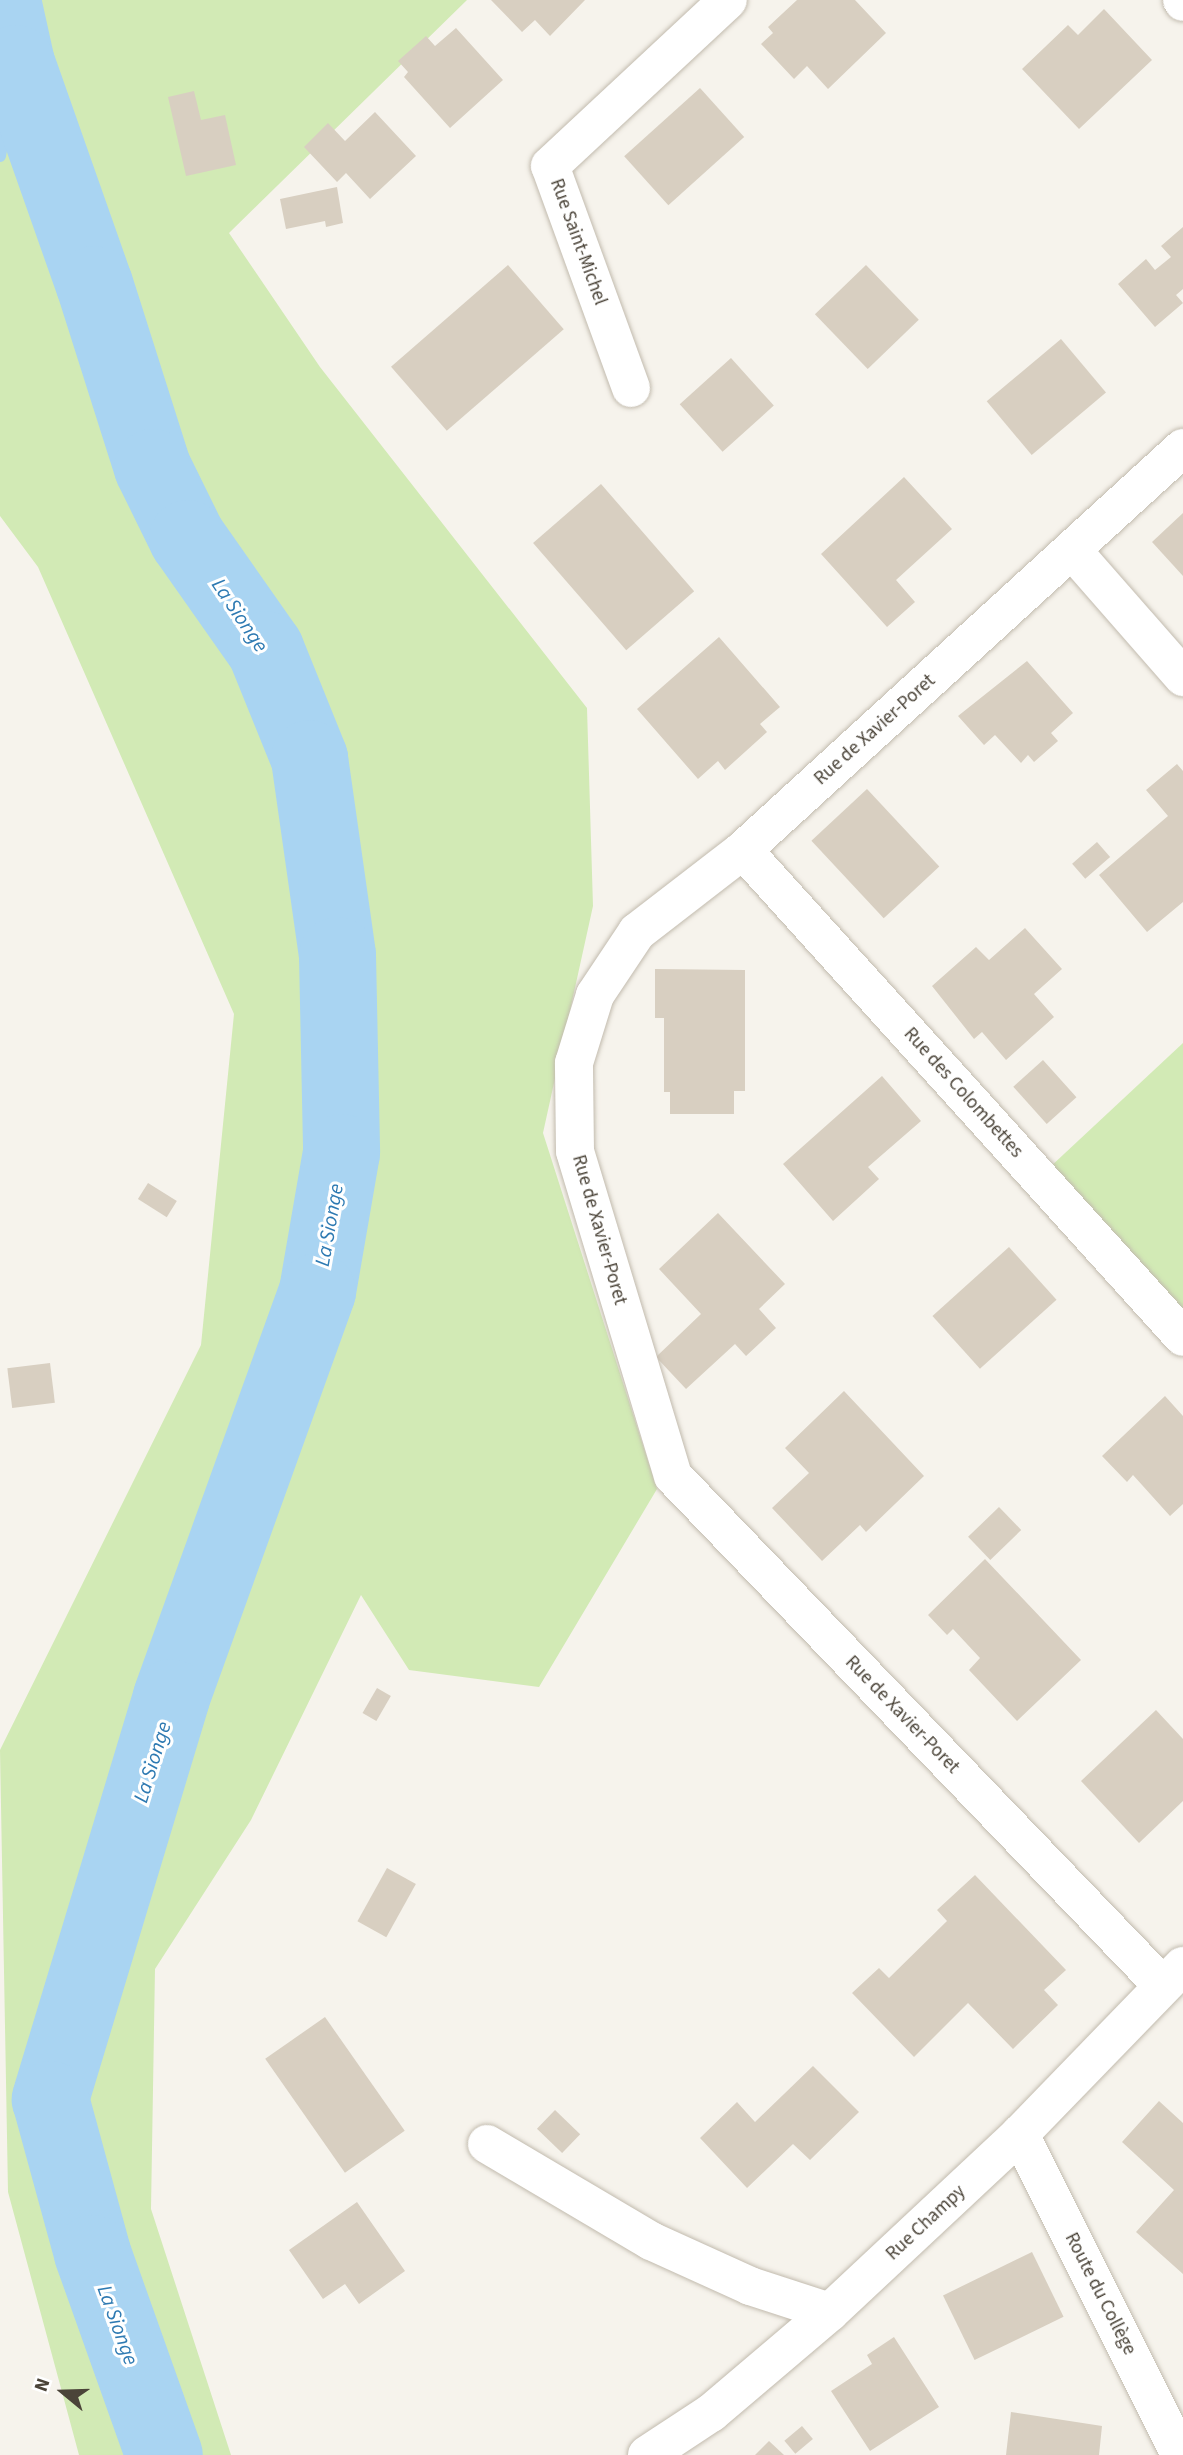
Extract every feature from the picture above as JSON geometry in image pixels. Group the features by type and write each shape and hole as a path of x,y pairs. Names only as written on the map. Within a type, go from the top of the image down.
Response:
{"street":[{"name":"Rue Saint-Michel","path":"631,388 550,166 728,0"},
{"name":"Rue de Xavier-Poret","path":"1173,1976 673,1476 575,1151 574,1063 595,995 637,932 743,850 1183,447"},
{"path":"1072,550 1183,677"},
{"name":"Rue des Colombettes","path":"743,850 1183,1337"},
{"name":"Rue Champy","path":"648,2455 711,2413 830,2312 1020,2134 1173,1976"},
{"name":"Route du Collège","path":"1020,2134 1180,2455"},
{"path":"487,2144 651,2241 750,2286 830,2312"}],"green space":[{"path":"0,0 467,0 229,233 320,367 587,708 593,906 543,1133 657,1489 539,1687 409,1670 361,1595 251,1820 155,1969 151,2209 231,2455 79,2455 8,2192 0,1750 201,1345 234,1014 38,567 0,516"},
{"path":"1183,1043 1183,1317 1049,1168"}],"building":[{"path":"491,0 585,0 550,36 535,20 522,32"},
{"path":"797,0 855,0 886,33 828,89 807,66 794,79 761,44 773,33 768,27"},
{"path":"1104,9 1152,60 1079,129 1022,69 1068,25 1078,35"},
{"path":"456,28 503,80 450,128 404,77 408,72 398,61 426,36 435,46"},
{"path":"700,88 744,137 668,205 624,156"},
{"path":"194,91 201,120 225,115 236,165 186,176 168,97"},
{"path":"375,112 416,156 370,199 346,173 337,182 304,147 328,123 345,141"},
{"path":"337,187 343,223 326,227 325,221 286,229 280,199"},
{"path":"1183,227 1183,289 1176,295 1183,303 1155,327 1118,284 1146,259 1155,270 1171,257 1161,246"},
{"path":"508,265 564,329 447,431 391,367"},
{"path":"866,265 919,320 868,369 815,314"},
{"path":"1061,339 1106,393 1032,455 987,401"},
{"path":"731,358 774,406 723,452 680,404"},
{"path":"904,477 952,529 896,580 915,602 887,627 821,554"},
{"path":"601,484 694,591 626,650 533,543"},
{"path":"1183,513 1183,576 1152,542"},
{"path":"719,637 780,707 760,724 767,732 725,770 718,761 698,779 637,709"},
{"path":"1027,661 1073,713 1051,733 1058,741 1034,762 1028,755 1021,763 995,735 984,745 958,716"},
{"path":"1177,764 1183,771 1183,902 1147,932 1099,875 1168,816 1146,790"},
{"path":"867,789 939,867 884,918 811,841"},
{"path":"1097,842 1110,857 1085,879 1072,864"},
{"path":"1025,928 1062,969 1034,994 1054,1017 1006,1060 982,1032 974,1039 932,986 976,947 989,960"},
{"path":"655,969 745,970 745,1091 734,1091 734,1114 670,1114 670,1092 664,1092 664,1018 655,1018"},
{"path":"1043,1060 1076,1097 1047,1124 1013,1087"},
{"path":"882,1076 921,1121 868,1167 879,1179 833,1221 783,1164"},
{"path":"148,1183 177,1201 167,1217 138,1199"},
{"path":"718,1213 785,1284 759,1309 776,1328 746,1356 735,1344 686,1389 656,1357 701,1314 659,1269"},
{"path":"1009,1247 1057,1300 980,1369 932,1316"},
{"path":"50,1363 55,1403 12,1408 7,1368"},
{"path":"844,1391 924,1476 866,1532 860,1525 822,1561 772,1508 809,1473 785,1448"},
{"path":"1165,1396 1183,1416 1183,1504 1170,1516 1133,1475 1127,1482 1102,1456"},
{"path":"999,1507 1021,1530 990,1560 968,1537"},
{"path":"985,1559 1081,1660 1017,1721 969,1670 980,1658 953,1629 947,1635 928,1615"},
{"path":"377,1688 391,1696 376,1721 362,1713"},
{"path":"1156,1710 1183,1739 1183,1801 1139,1843 1081,1781"},
{"path":"387,1868 416,1884 386,1937 357,1921"},
{"path":"975,1875 1066,1970 1044,1990 1058,2005 1013,2049 968,2003 914,2057 852,1993 879,1968 889,1978 947,1921 937,1910"},
{"path":"325,2017 405,2131 345,2173 265,2059"},
{"path":"813,2066 859,2112 810,2160 793,2144 747,2188 700,2138 737,2102 755,2122"},
{"path":"1159,2101 1183,2123 1183,2274 1136,2232 1174,2190 1122,2142"},
{"path":"555,2110 580,2134 562,2153 537,2129"},
{"path":"357,2202 405,2271 359,2304 345,2284 323,2299 289,2250"},
{"path":"1032,2252 1064,2317 975,2360 943,2295"},
{"path":"894,2337 939,2407 870,2451 831,2391 872,2364 867,2355"},
{"path":"1011,2412 1102,2426 1099,2455 1006,2455"},
{"path":"802,2426 813,2439 795,2454 784,2441"},
{"path":"769,2441 784,2455 755,2455"}],"waterway":[{"name":"La Sionge","path":"2,0 16,63 94,284 152,467 187,538 265,649 309,758 337,955 341,1152 317,1291 171,1697 50,2099 92,2253 164,2455"},
{"path":"0,156 16,63"}]}
